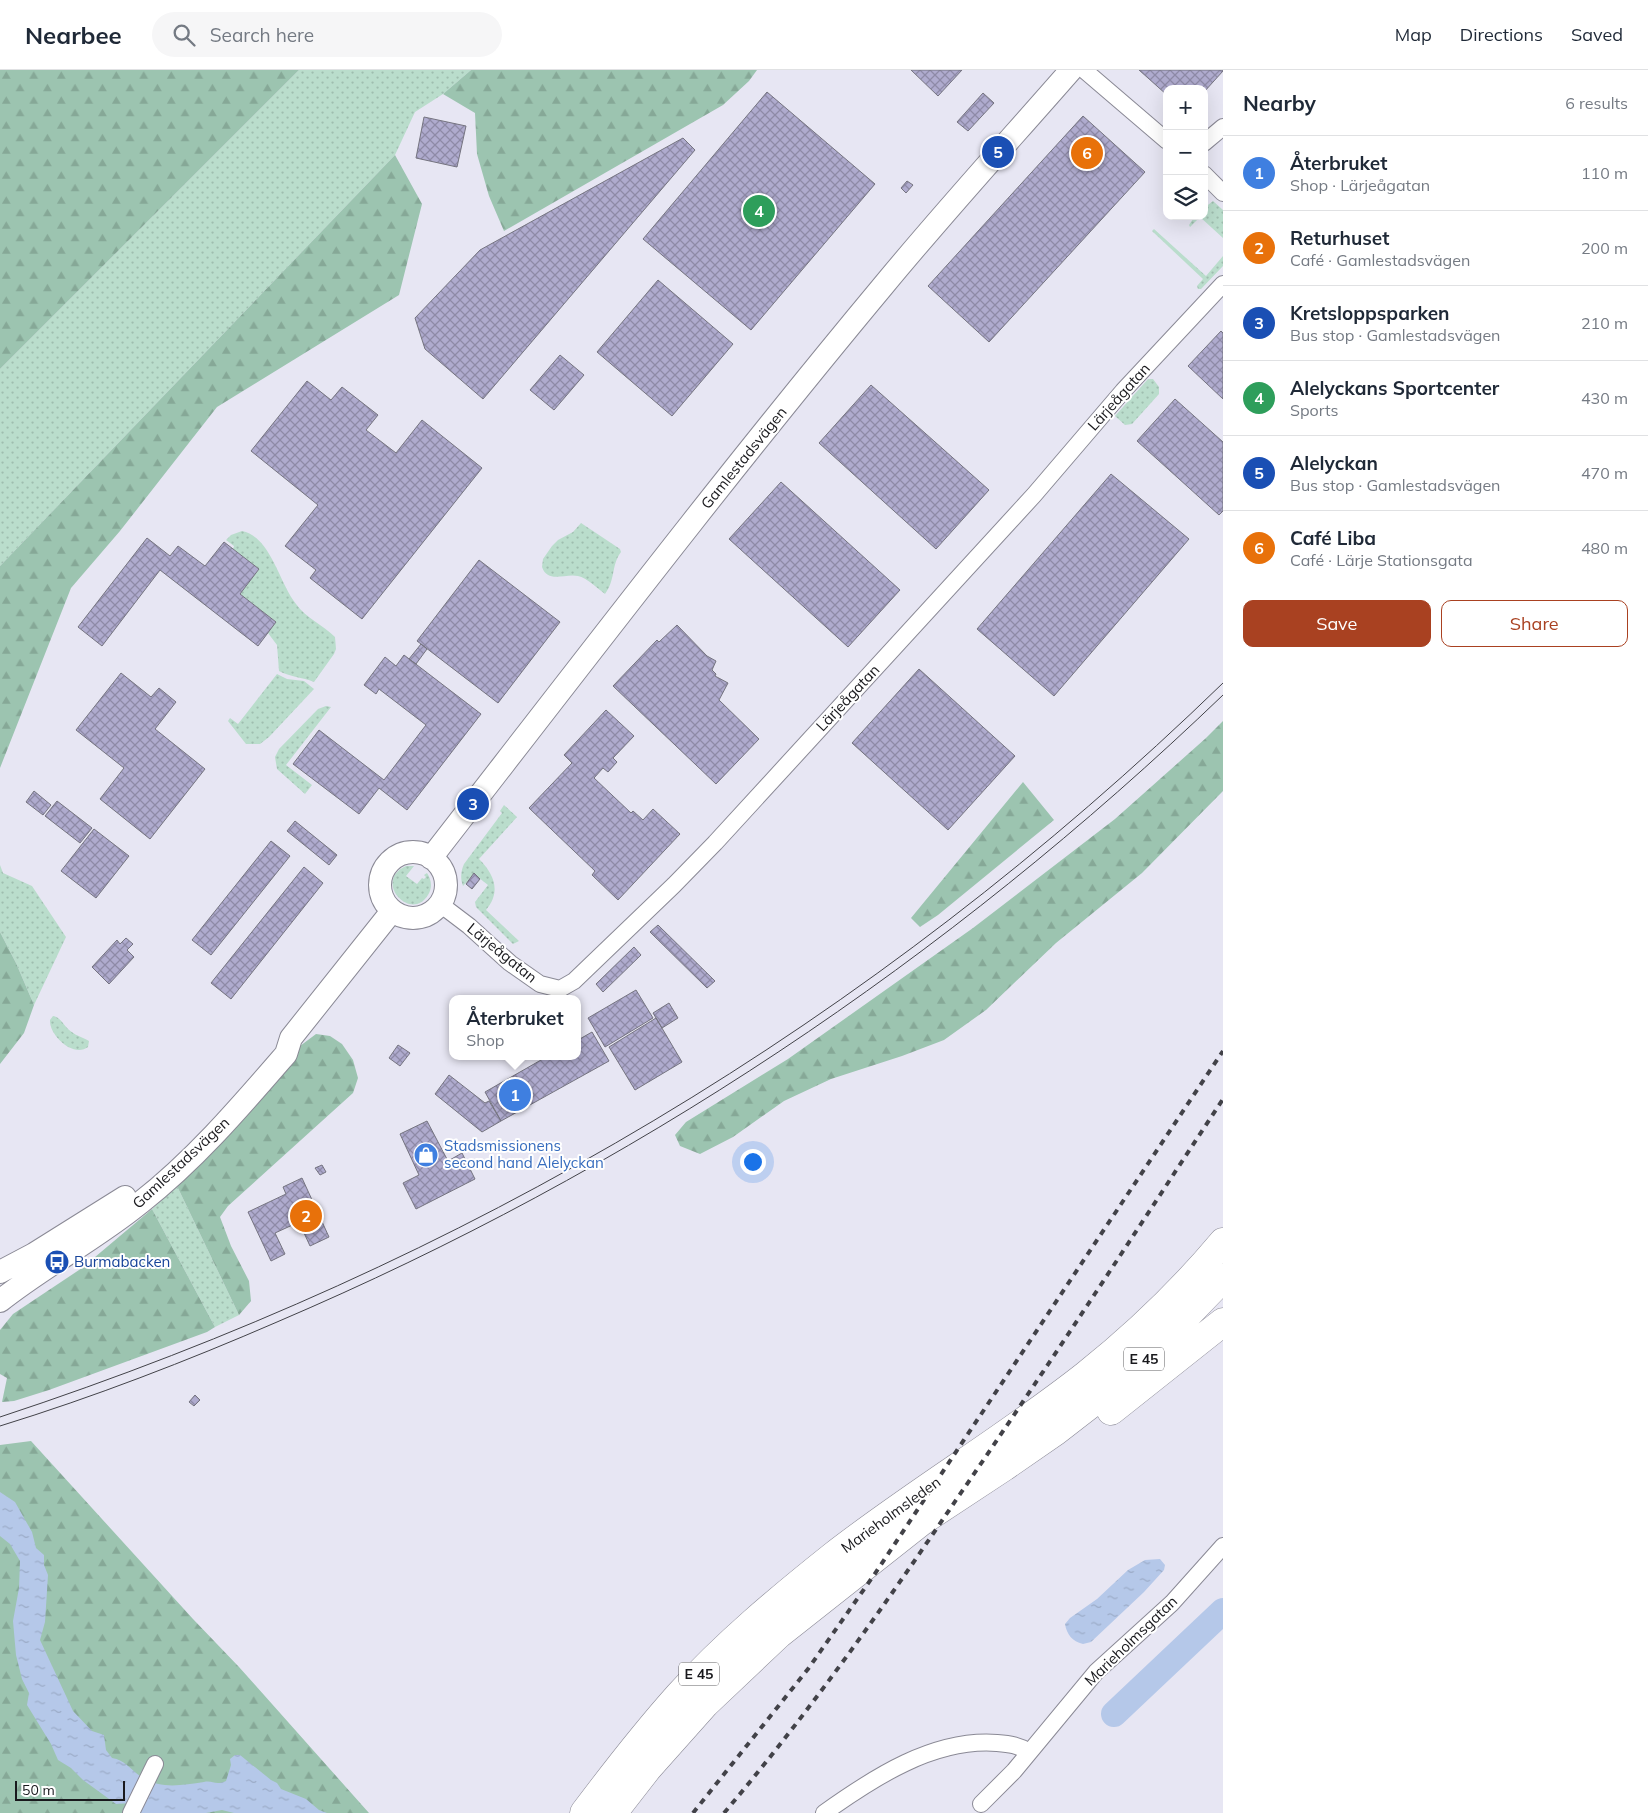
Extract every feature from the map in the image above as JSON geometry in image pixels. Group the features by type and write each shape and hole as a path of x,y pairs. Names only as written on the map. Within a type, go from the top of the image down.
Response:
{"highway":[{"name":"Marieholmsleden","path":"584,1813 648,1731 680,1694 751,1624 834,1555 1086,1375 1138,1331 1223,1242"},
{"name":"Marieholmsleden","path":"613,1813 648,1768 726,1683 779,1634 922,1521 1043,1440 1116,1383 1164,1339 1223,1278"},
{"path":"922,1521 1029,1472 1099,1421 1223,1322"}],"street":[{"name":"Gamlestadsvägen","path":"431,858 724,481 800,387 962,193 1071,70"},
{"path":"1084,70 1163,138"},
{"path":"1208,140 1223,127"},
{"path":"1205,175 1223,193"},
{"name":"Lärjeågatan","path":"440,904 469,926 510,963 540,984 560,988 574,981 715,842 1034,494 1123,392 1223,284"},
{"path":"407,852 420,853 431,858 440,866 445,877 445,893 440,904 430,913 417,918 404,917 392,911 380,892 380,878 386,866 395,857 407,852"},
{"name":"Gamlestadsvägen","path":"0,1301 16,1288 112,1224 160,1187 217,1131 286,1054 291,1038 392,911"},
{"name":"Gamlestadsvägen","path":"0,1272 94,1218 146,1182 218,1113 277,1045 291,1038"},
{"name":"Marieholmsgatan","path":"981,1804 1014,1771 1096,1672 1172,1603 1223,1546"},
{"path":"824,1813 849,1795 891,1771 920,1757 948,1748 969,1743 989,1742 1018,1745 1029,1752"},
{"path":"131,1813 155,1764"}],"green space":[{"path":"0,70 299,70 0,369"},
{"path":"299,70 471,70 443,94 415,112 395,155 0,566 0,369"},
{"path":"471,70 757,70 749,81 723,105 504,231 489,196 477,154 475,113 443,94"},
{"path":"395,155 422,204 399,295 217,407 120,531 71,588 0,768 0,566"},
{"path":"1213,201 1223,210 1223,238 1203,220 1208,220 1208,205"},
{"path":"1192,220 1197,220 1190,227 1189,225"},
{"path":"1154,229 1206,276 1223,256 1223,266 1201,289 1198,289 1197,286 1203,279 1152,231"},
{"path":"1148,379 1153,379 1159,387 1159,394 1132,424 1125,425 1115,416"},
{"path":"581,523 620,549 621,552 616,562 611,583 605,594 581,577 573,575 553,577 548,575 542,567 543,559 552,546 558,540 573,532"},
{"path":"242,531 252,535 267,551 290,595 300,609 335,637 336,649 334,654 314,682 279,671 277,645 268,633 276,622 240,594 259,569 233,549 234,546 226,540 231,535"},
{"path":"277,674 287,679 304,681 314,689 269,737 260,744 246,744 228,721 230,718 238,724"},
{"path":"326,706 331,707 286,765 312,785 305,794 277,769 275,757 279,749 318,709"},
{"path":"1223,721 1223,791 1142,873 1056,943 986,1010 944,1040 831,1079 784,1101 733,1137 700,1154 680,1146 675,1135 686,1122 788,1059 973,928 1115,819"},
{"path":"1023,782 1054,820 938,915 920,927 911,918"},
{"path":"504,805 517,817 479,859 489,871 495,890 491,903 486,910 519,941 513,944 476,907 475,902 488,885 474,874 463,886 461,877 464,864 502,813 500,811"},
{"path":"0,865 3,873 32,886 66,937 34,1005 0,932"},
{"path":"406,866 414,866 406,876 417,884 422,878 426,877 424,875 427,873 430,878 430,892 421,902 413,904 405,902 398,897 394,889 393,881 396,873"},
{"path":"0,932 34,1005 24,1033 0,1064"},
{"path":"53,1016 60,1019 73,1033 89,1041 88,1047 76,1050 63,1043 53,1032 50,1020"},
{"path":"316,1034 330,1036 342,1044 353,1060 358,1078 353,1093 228,1206 220,1217 231,1246 249,1281 251,1301 239,1315 177,1186 300,1046"},
{"path":"177,1186 239,1315 215,1327 152,1209"},
{"path":"152,1209 215,1327 207,1332 49,1390 14,1401 2,1402 7,1378 0,1374 0,1330 13,1314 82,1268"},
{"path":"31,1441 239,1667 369,1813 0,1813 0,1445"}],"water":[{"path":"0,1492 15,1502 32,1532 36,1548 44,1555 44,1565 48,1575 45,1622 40,1640 73,1711 92,1731 104,1735 106,1750 112,1758 124,1763 148,1780 163,1785 171,1785 226,1781 231,1765 230,1759 235,1755 240,1755 277,1783 281,1789 306,1799 319,1810 327,1813 234,1813 222,1810 206,1813 140,1813 131,1803 116,1804 58,1760 51,1744 27,1705 29,1693 22,1679 16,1655 13,1621 19,1588 20,1561 10,1544 0,1536"},
{"path":"1160,1559 1165,1565 1164,1570 1144,1592 1091,1642 1083,1644 1071,1637 1065,1624 1070,1618 1097,1599 1128,1570 1145,1560"}],"building":[{"path":"911,70 962,70 938,96"},
{"path":"1139,70 1223,70 1208,88 1208,85 1163,85 1163,91"},
{"path":"767,92 875,184 751,330 643,239"},
{"path":"983,93 994,103 968,131 957,122"},
{"path":"1083,116 1145,172 989,342 928,286"},
{"path":"424,117 466,126 457,167 416,158"},
{"path":"683,138 695,150 483,399 425,349 415,318 480,250"},
{"path":"907,181 913,185 906,193 901,188"},
{"path":"658,280 733,344 672,416 597,352"},
{"path":"1221,331 1223,333 1223,399 1188,366"},
{"path":"560,355 584,375 554,410 530,390"},
{"path":"307,381 331,400 342,387 378,415 366,430 396,453 422,420 482,468 362,619 310,578 316,570 285,546 318,505 251,451"},
{"path":"871,385 989,490 936,549 819,443"},
{"path":"1175,399 1223,442 1223,511 1219,515 1137,441"},
{"path":"1111,474 1189,539 1054,696 977,629"},
{"path":"781,482 900,590 848,647 729,539"},
{"path":"147,538 170,556 178,546 205,566 224,542 259,569 240,594 276,622 258,646 160,570 102,646 78,627"},
{"path":"479,560 560,622 498,703 417,641"},
{"path":"677,625 707,656 716,661 712,670 716,674 715,676 728,683 719,700 759,739 716,784 613,686 657,640 659,642"},
{"path":"421,644 427,649 416,664 409,659"},
{"path":"404,655 481,714 407,810 379,788 359,814 293,764 319,730 384,780 426,725 379,689 376,694 364,685 385,657 396,666"},
{"path":"919,669 1015,756 948,830 852,743"},
{"path":"121,673 151,697 159,688 176,702 155,729 205,769 150,839 100,799 124,768 76,730"},
{"path":"606,710 634,736 613,758 617,762 608,772 603,768 594,778 631,813 633,811 643,820 653,809 680,834 618,900 592,875 595,871 529,808 572,763 564,755"},
{"path":"34,791 51,805 43,815 26,802"},
{"path":"57,801 92,828 80,843 45,816"},
{"path":"295,821 337,855 329,865 287,831"},
{"path":"94,829 129,856 96,898 61,871"},
{"path":"271,841 290,856 211,955 192,940"},
{"path":"304,867 323,883 231,999 211,983"},
{"path":"474,873 480,879 472,889 466,884"},
{"path":"658,925 715,981 707,988 650,932"},
{"path":"126,938 133,944 127,950 134,957 109,984 92,967 117,940 120,944"},
{"path":"634,947 641,955 603,992 596,984"},
{"path":"636,990 653,1018 605,1047 588,1018"},
{"path":"669,1003 678,1018 662,1028 653,1013"},
{"path":"656,1018 682,1062 635,1090 609,1047"},
{"path":"592,1032 609,1061 501,1121 485,1092 541,1060 581,1060 581,1038"},
{"path":"398,1045 410,1053 400,1066 389,1058"},
{"path":"449,1075 485,1103 489,1101 501,1121 482,1132 435,1094"},
{"path":"427,1121 448,1161 462,1153 475,1179 416,1209 403,1183 419,1175 400,1134"},
{"path":"322,1165 326,1172 320,1175 315,1168"},
{"path":"302,1178 329,1237 310,1246 299,1222 275,1233 285,1254 271,1261 248,1212 286,1194 283,1187"},
{"path":"195,1395 200,1400 194,1406 189,1402"}],"waterway":[{"path":"1114,1714 1223,1611"}],"tram line":[{"path":"0,1417 172,1356 338,1286 498,1207 654,1120 804,1025 949,920 1088,806 1223,683"},
{"path":"0,1426 140,1378 209,1351 408,1263 535,1198 659,1127 779,1052 895,970 1008,884 1117,792 1223,695"}],"railway":[{"path":"693,1813 808,1669 874,1575 1223,1051"},
{"path":"724,1813 815,1699 901,1581 1223,1099"}],"place":[{"name":"Alelyckan","path":"998,152"},
{"name":"Café Liba","path":"1087,153"},
{"name":"Alelyckans Sportcenter","path":"759,211"},
{"name":"Kretsloppsparken","path":"473,804"},
{"name":"Återbruket","path":"515,1095"},
{"name":"Stadsmissionens second hand Alelyckan","path":"426,1155"},
{"name":"Returhuset","path":"306,1216"},
{"name":"Burmabacken","path":"57,1262"}]}
